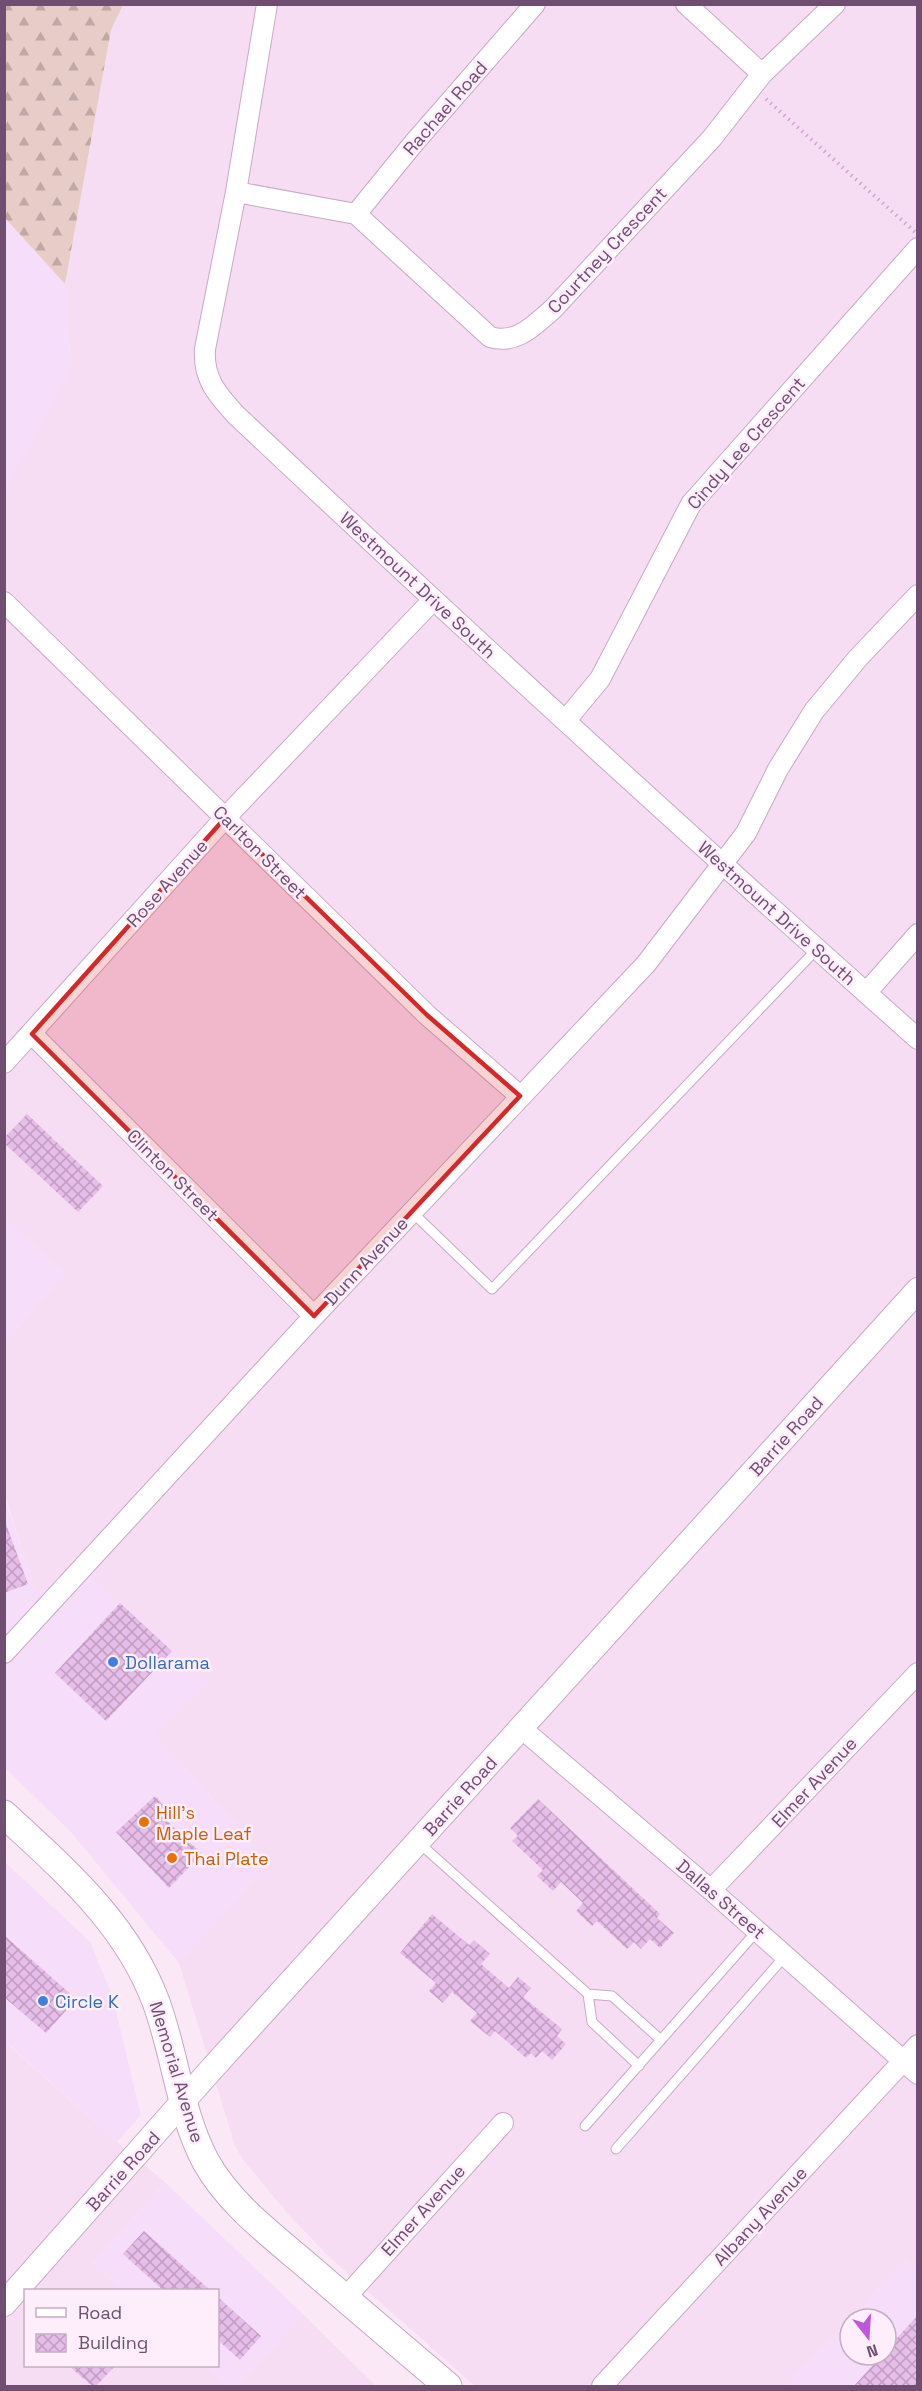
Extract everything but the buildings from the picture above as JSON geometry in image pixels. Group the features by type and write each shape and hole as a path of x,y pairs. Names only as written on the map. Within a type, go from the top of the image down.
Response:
{"main road":[{"name":"Memorial Avenue","path":"4,1814 100,1906 128,1945 156,2002 202,2154 222,2185 253,2219 448,2386"}],"street":[{"name":"Westmount Drive South","path":"267,4 236,192 206,349 205,370 213,386 236,415 432,600 566,720 722,865 918,1039"},
{"name":"Rachael Road","path":"356,214 413,144 536,4"},
{"path":"686,4 757,80"},
{"name":"Courtney Crescent","path":"356,214 490,337 503,341 525,332 553,309 712,138 757,80 835,4"},
{"path":"236,192 356,214"},
{"name":"Cindy Lee Crescent","path":"566,720 600,679 691,504 918,248"},
{"path":"722,865 746,833 778,769 814,711 858,658 918,595"},
{"name":"Rose Avenue","path":"4,1063 225,818 432,600"},
{"name":"Carlton Street","path":"4,602 427,1015 520,1096"},
{"name":"Dunn Avenue","path":"4,1653 314,1316 646,964 722,865"},
{"path":"866,993 918,934"},
{"name":"Clinton Street","path":"32,1034 314,1316"},
{"name":"Barrie Road","path":"4,2304 418,1842 918,1290"},
{"name":"Elmer Avenue","path":"711,1890 918,1673"},
{"name":"Dallas Street","path":"521,1728 711,1890 910,2068"},
{"name":"Albany Avenue","path":"602,2386 910,2068 918,2045"},
{"name":"Elmer Avenue","path":"345,2298 378,2258 502,2123"}],"lane":[{"path":"412,1212 492,1289 817,949"},
{"path":"418,1842 588,1994 612,1996 662,2040"},
{"path":"585,2126 757,1931"},
{"path":"616,2149 785,1956"},
{"path":"588,1994 592,2022 639,2066"}],"path":[{"path":"757,80 918,234"}],"highlighted area":[{"path":"225,818 427,1015 520,1096 314,1316 32,1034"}],"shaded area":[{"path":"123,5 917,5 917,2271 905,2260 861,2307 838,2307 838,2331 786,2386 475,2386 329,2257 287,2213 244,2161 235,2146 179,1963 270,1861 155,1735 101,1585 77,1563 37,1596 5,1495 5,1342 65,1274 5,1218 4,492 71,369 65,284 111,30"},
{"path":"5,218 65,284 71,369 5,492"},
{"path":"5,1218 65,1274 5,1342"},
{"path":"4,1495 37,1595 77,1563 209,1683 155,1735 270,1861 179,1963 70,1831 5,1768"},
{"path":"4,1861 90,1942 112,1995 141,2115 117,2142 5,2041"},
{"path":"4,2041 165,2182 93,2263 121,2289 24,2289 24,2367 206,2367 228,2386 5,2386"},
{"path":"165,2182 303,2314 238,2386 228,2386 206,2367 219,2367 219,2289 121,2289 93,2263"},
{"path":"905,2260 917,2271 917,2386 786,2386 838,2331 838,2367 898,2367 898,2307 861,2307"},
{"path":"303,2314 376,2386 238,2386"}],"green space":[{"path":"5,4 123,5 111,30 65,284 5,218"}],"place":[{"name":"Dollarama","path":"113,1662"},
{"name":"Hill's Maple Leaf","path":"144,1822"},
{"name":"Thai Plate","path":"172,1858"},
{"name":"Circle K","path":"43,2001"}]}
